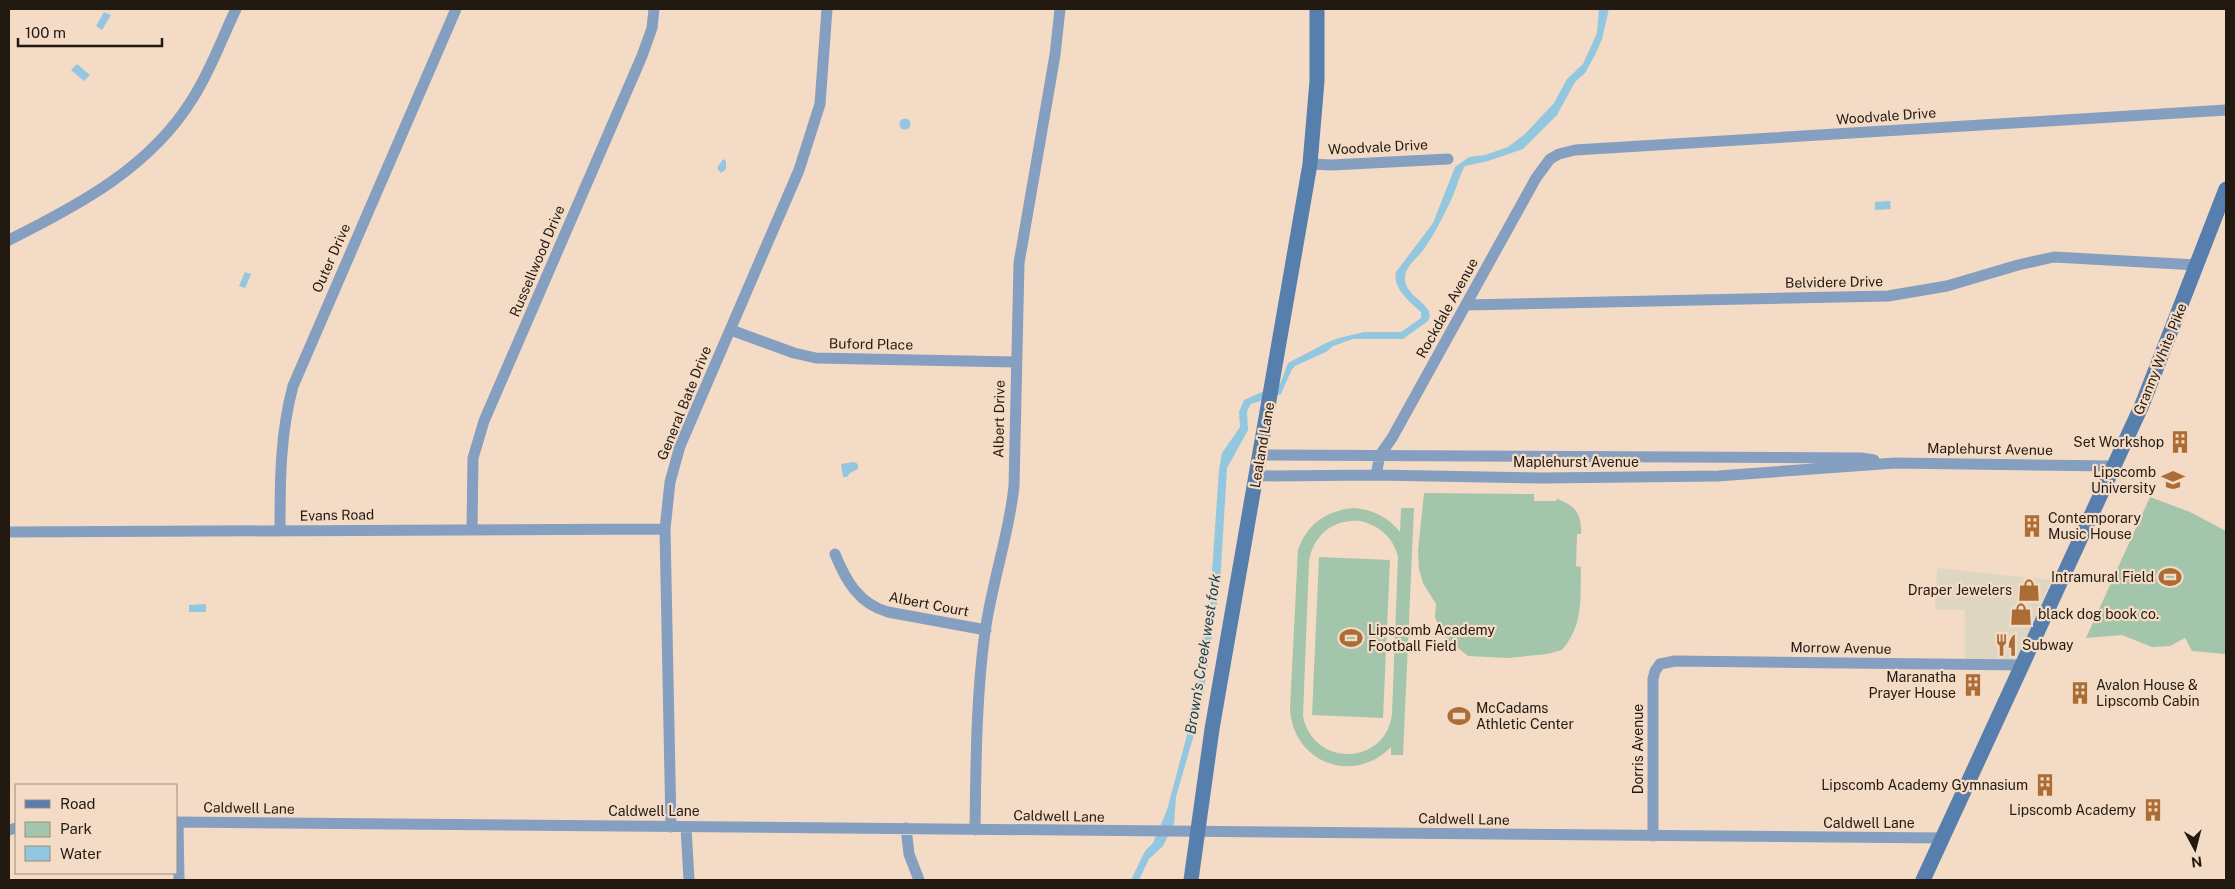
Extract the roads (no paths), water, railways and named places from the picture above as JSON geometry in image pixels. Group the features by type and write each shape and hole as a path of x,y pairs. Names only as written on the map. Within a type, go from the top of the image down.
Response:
{"street":[{"path":"9,240 78,204 149,152 169,131 194,98 236,9"},
{"name":"Outer Drive","path":"280,531 282,440 285,416 293,386 456,9"},
{"name":"Russellwood Drive","path":"472,529 473,458 484,421 642,56 650,34 654,9"},
{"name":"General Bate Drive","path":"671,827 665,529 667,499 674,464 799,170 815,123 823,81 828,9"},
{"name":"Albert Drive","path":"975,830 977,719 986,630 1012,499 1019,263 1056,48 1060,9"},
{"name":"Lealand Lane","path":"1191,880 1218,694 1269,410 1310,164 1316,90 1317,9"},
{"name":"Woodvale Drive","path":"1550,159 1559,154 1575,150 2226,110"},
{"name":"Woodvale Drive","path":"1310,164 1332,165 1448,159"},
{"name":"Rockdale Avenue","path":"1376,475 1380,455 1392,438 1528,193 1550,159"},
{"name":"Granny White Pike","path":"1923,880 2142,405 2226,189"},
{"name":"Belvidere Drive","path":"1466,306 1888,296 1947,286 2018,265 2054,257 2197,265"},
{"name":"Buford Place","path":"730,330 794,354 816,358 1015,362"},
{"name":"Maplehurst Avenue","path":"1261,455 1861,458 1895,463"},
{"name":"Maplehurst Avenue","path":"1257,476 1376,475 1544,478 1718,476 1895,463 2114,466"},
{"name":"Evans Road","path":"9,532 665,529"},
{"name":"Albert Court","path":"835,554 854,590 873,607 888,612 986,630"},
{"name":"Morrow Avenue","path":"1660,664 1674,661 2023,665"},
{"name":"Dorris Avenue","path":"1653,836 1653,678 1660,664"},
{"name":"Caldwell Lane","path":"178,822 906,828 1177,833 1294,831 1942,838"},
{"path":"686,827 689,880"},
{"path":"906,828 909,854 919,880"},
{"path":"178,851 179,880"}],"water":[{"name":"Brown's Creek west fork","path":"1599,9 1609,9 1602,39 1585,73 1575,82 1557,115 1523,149 1488,161 1465,166 1436,230 1408,269 1405,277 1406,284 1409,291 1428,310 1430,315 1428,321 1403,339 1353,339 1333,346 1326,352 1295,366 1281,394 1251,404 1247,411 1248,430 1227,468 1220,585 1201,710 1176,797 1174,824 1163,846 1149,859 1139,880 1131,880 1145,851 1153,843 1167,810 1198,694 1200,659 1210,601 1219,470 1222,453 1240,427 1239,412 1244,400 1280,384 1288,363 1326,343 1364,332 1401,332 1421,318 1421,312 1408,300 1397,284 1396,272 1433,223 1455,167 1469,157 1485,155 1508,147 1525,134 1554,103 1567,79 1583,64 1597,33"},
{"path":"104,12 111,15 102,30 96,26"},
{"path":"77,64 90,75 84,81 71,70"},
{"path":"903,119 907,119 910,124 909,128 903,129 900,126 900,122"},
{"path":"723,159 726,161 726,169 721,173 717,168"},
{"path":"1890,201 1891,209 1875,210 1875,202"},
{"path":"245,272 251,274 245,288 239,286"},
{"path":"854,462 858,464 858,469 847,477 843,477 841,464"},
{"path":"206,604 206,612 189,612 189,605"}],"place":[{"name":"Set Workshop","path":"2180,442"},
{"name":"Lipscomb University","path":"2173,480"},
{"name":"Contemporary Music House","path":"2032,526"},
{"name":"Intramural Field","path":"2170,577"},
{"name":"Draper Jewelers","path":"2029,590"},
{"name":"black dog book co.","path":"2021,614"},
{"name":"Lipscomb Academy Football Field","path":"1351,638"},
{"name":"Subway","path":"2006,645"},
{"name":"Maranatha Prayer House","path":"1973,685"},
{"name":"Avalon House & Lipscomb Cabin","path":"2080,693"},
{"name":"McCadams Athletic Center","path":"1459,716"},
{"name":"Lipscomb Academy Gymnasium","path":"2045,785"},
{"name":"Lipscomb Academy","path":"2153,810"}]}
